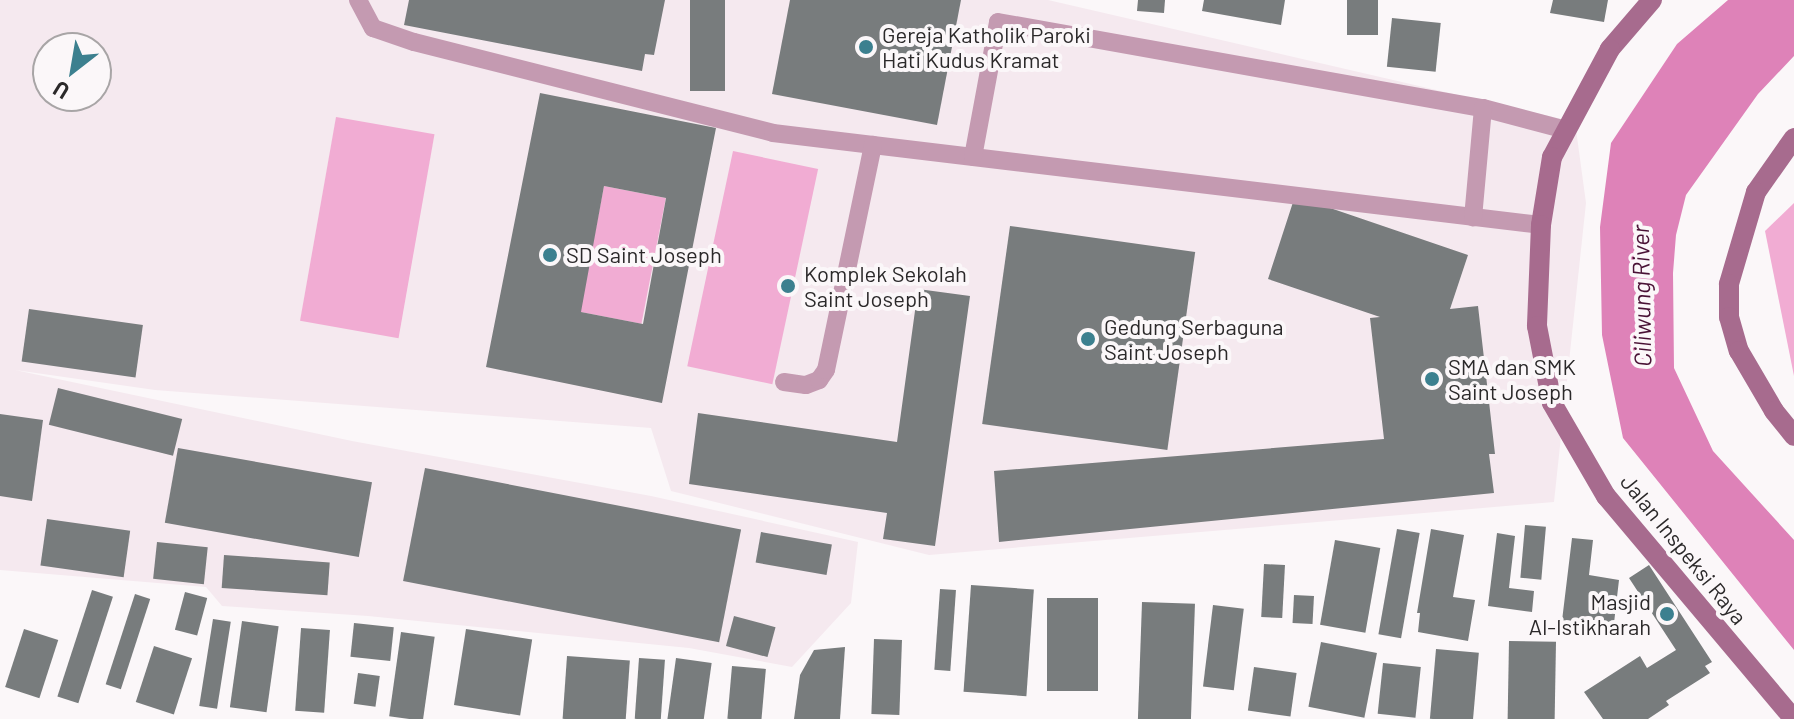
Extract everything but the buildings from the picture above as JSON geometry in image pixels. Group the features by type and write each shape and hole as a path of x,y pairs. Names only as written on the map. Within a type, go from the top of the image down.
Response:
{"street":[{"name":"Jalan Inspeksi Raya","path":"1652,0 1610,49 1552,157 1541,225 1537,326 1552,403 1606,496 1794,719"},
{"path":"1794,138 1756,192 1729,284 1729,317 1739,351 1774,411 1794,436"}],"lane":[{"path":"358,0 373,28 414,42 773,133 1541,225"},
{"path":"973,157 998,22 1483,108 1566,130"},
{"path":"1473,218 1483,108"},
{"path":"784,382 806,385 819,380 826,370 873,145"}],"shaded area":[{"name":"Komplek Sekolah Saint Joseph","path":"0,0 1048,0 1575,122 1586,203 1554,502 929,555 671,491 651,428 155,390 15,370 352,441 651,496 858,542 851,603 792,667 689,648 368,616 222,606 206,587 0,570"},
{"path":"336,117 434,134 399,338 300,321"},
{"path":"733,151 818,169 772,384 687,366"},
{"path":"604,186 666,198 641,324 580,312"},
{"path":"1794,203 1794,376 1765,231"}],"water":[{"name":"Ciliwung River","path":"1728,0 1794,0 1794,56 1758,94 1686,195 1676,235 1673,273 1674,368 1713,451 1794,540 1794,650 1623,438 1602,335 1600,227 1611,143 1677,44"}],"place":[{"name":"Gereja Katholik Paroki Hati Kudus Kramat","path":"866,47"},
{"name":"SD Saint Joseph","path":"550,255"},
{"name":"Komplek Sekolah Saint Joseph","path":"788,286"},
{"name":"Gedung Serbaguna Saint Joseph","path":"1088,339"},
{"name":"SMA dan SMK Saint Joseph","path":"1432,379"},
{"name":"Masjid Al-Istikharah","path":"1667,614"}]}
